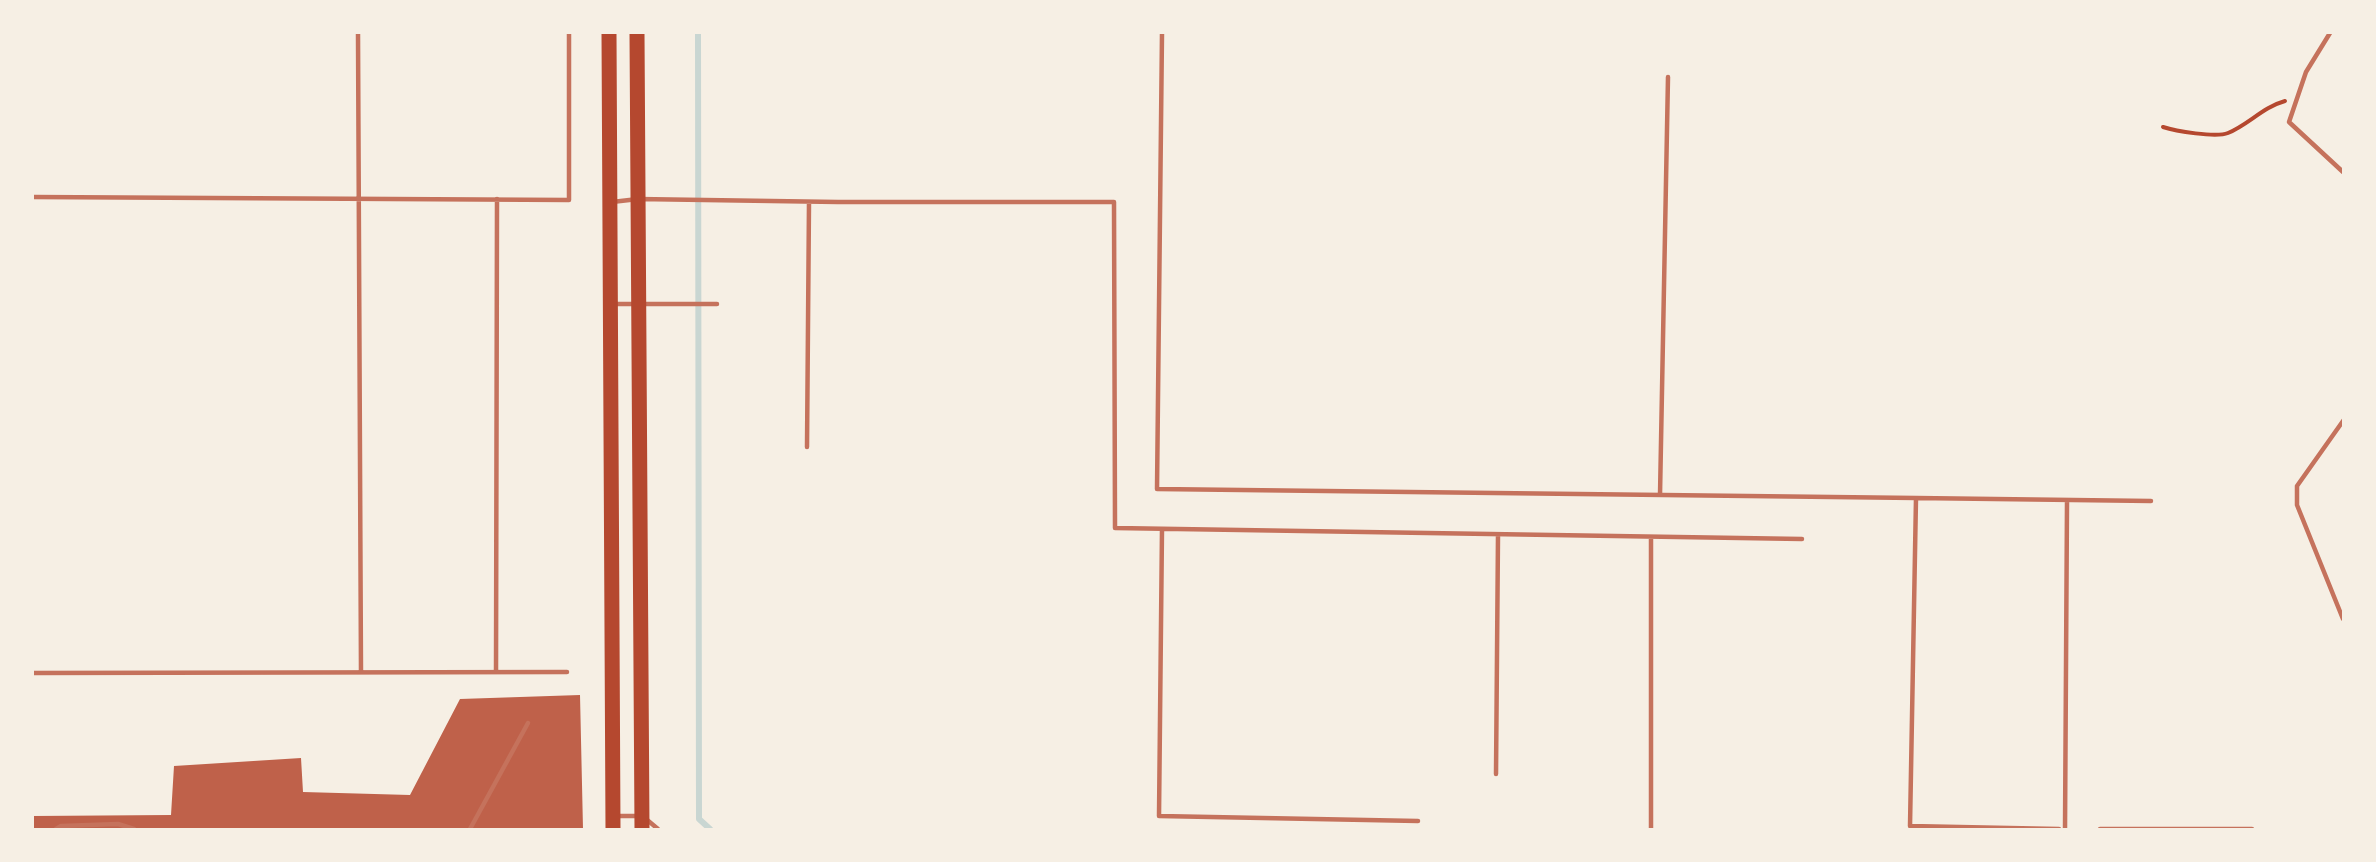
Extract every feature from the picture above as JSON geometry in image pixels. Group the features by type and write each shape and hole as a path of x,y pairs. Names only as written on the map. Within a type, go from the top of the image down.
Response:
{"main road":[{"path":"609,33 613,823"},
{"path":"637,33 642,823"}],"lane":[{"path":"358,33 361,672"},
{"path":"33,197 569,200 569,33"},
{"path":"1162,33 1157,489 1916,498 2067,502 2151,501"},
{"path":"2330,33 2306,72 2289,122 2343,172"},
{"path":"1660,495 1668,76"},
{"path":"496,672 497,199"},
{"path":"610,202 638,199 809,202 1114,202 1115,528 1802,539"},
{"path":"807,447 809,202"},
{"path":"611,304 717,304"},
{"path":"2343,421 2298,486 2297,505 2343,619"},
{"path":"1916,498 1910,826 2059,829"},
{"path":"2065,829 2067,502"},
{"path":"1162,529 1160,816 1418,821"},
{"path":"1496,774 1498,535"},
{"path":"1651,537 1651,829"},
{"path":"33,673 567,672"},
{"path":"470,829 528,723"},
{"path":"613,823 642,823 658,829"},
{"path":"56,829 61,826 118,824 134,829"},
{"path":"2100,829 2252,829"}],"path":[{"path":"2163,127 2178,132 2226,134 2274,104 2298,97"}],"building":[{"path":"580,695 583,829 33,829 33,816 171,815 174,766 301,758 303,792 410,795 460,699"}],"waterway":[{"path":"698,33 699,819 710,829"}]}
